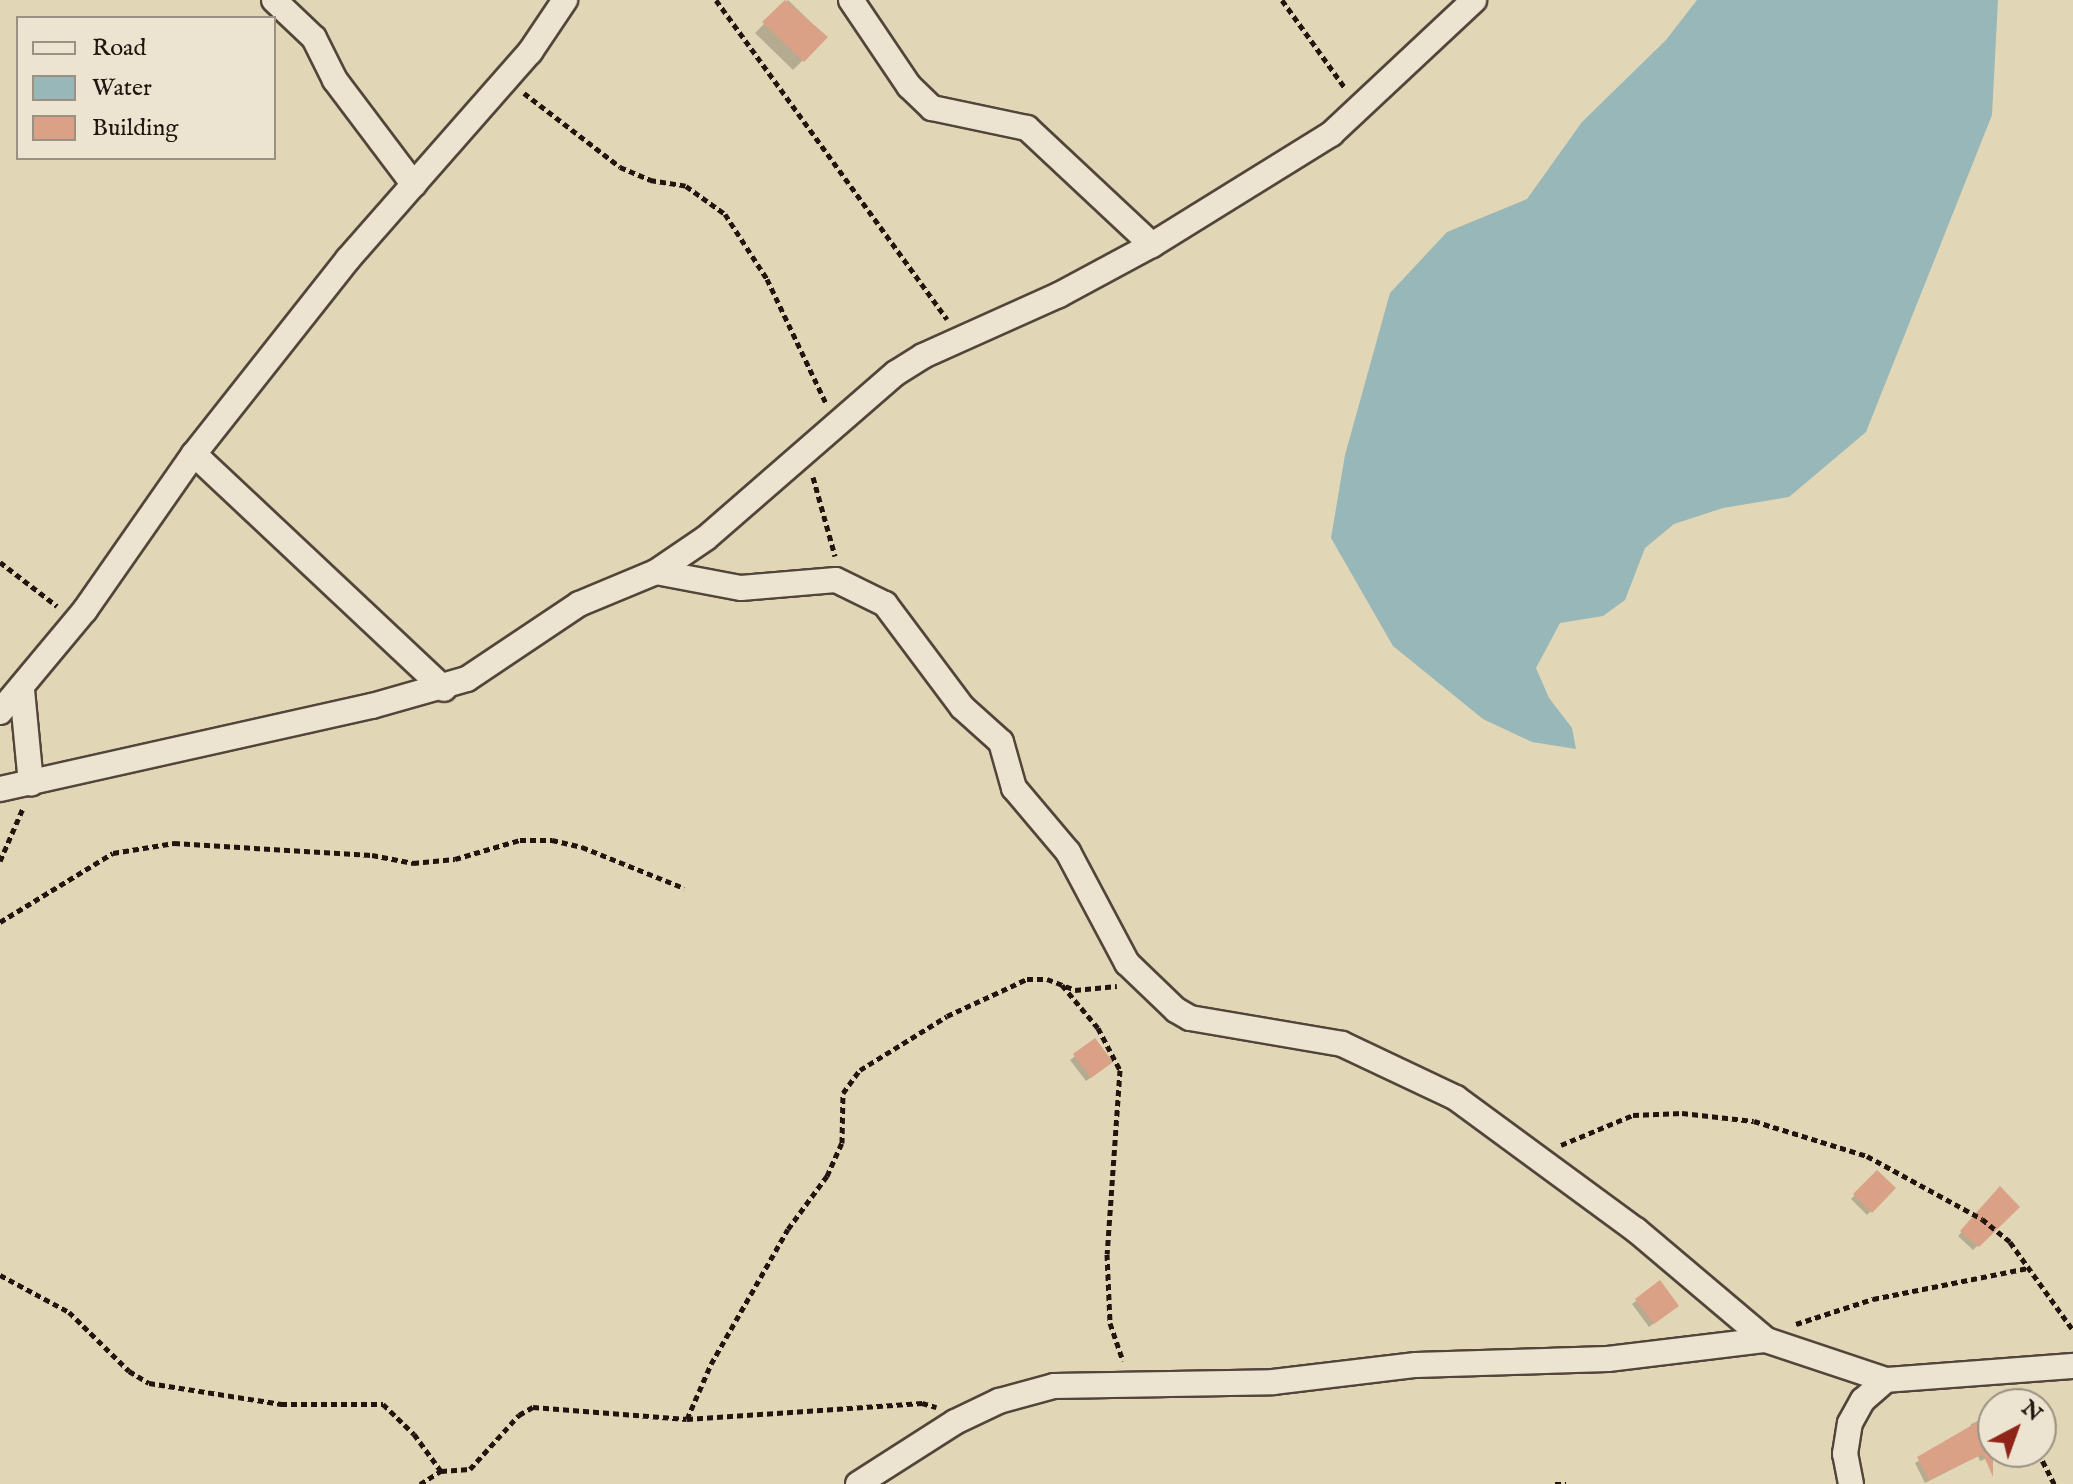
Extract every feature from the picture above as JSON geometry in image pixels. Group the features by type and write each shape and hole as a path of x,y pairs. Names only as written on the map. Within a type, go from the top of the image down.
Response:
{"street":[{"path":"274,0 314,38 335,80 414,185"},
{"path":"0,712 22,690 85,610 194,454 348,259 508,79 565,0"},
{"path":"851,0 909,86 932,108 1027,128 1152,245"},
{"path":"0,789 444,689 579,604 656,572 737,514 896,373 958,337 1059,295 1152,245 1331,134 1474,0"},
{"path":"194,454 444,689"},
{"path":"656,572 741,588 816,580 847,583 896,613 962,707 1001,742 1014,788 1068,852 1105,929 1147,986 1190,1018 1307,1036 1382,1061 1456,1098 1636,1230 1766,1340 1886,1380 2000,1376 2073,1366"},
{"path":"22,690 31,784"},
{"path":"858,1484 967,1416 1054,1386 1273,1382 1416,1365 1608,1359 1766,1340"},
{"path":"1851,1484 1845,1454 1850,1423 1872,1389 1886,1380"}],"path":[{"path":"716,0 958,337"},
{"path":"1282,0 1359,108"},
{"path":"508,79 620,167 650,180 686,186 725,214 767,279 837,424"},
{"path":"806,453 847,583"},
{"path":"0,562 51,603 70,611 85,610"},
{"path":"0,861 31,784"},
{"path":"0,922 113,853 174,843 372,855 413,863 455,859 520,840 552,840 582,847 684,888"},
{"path":"687,1419 711,1364 788,1229 827,1176 842,1143 843,1093 860,1070 995,992 1027,979 1061,984 1075,990 1147,986"},
{"path":"1061,984 1098,1028 1120,1070 1107,1239 1110,1323 1135,1383"},
{"path":"1539,1157 1590,1130 1633,1115 1682,1113 1754,1121 1867,1156 1982,1219 2010,1242 2073,1330"},
{"path":"1766,1340 1781,1328 1873,1299 2028,1268"},
{"path":"0,1275 69,1312 129,1371 149,1383 267,1403 383,1404 414,1434 441,1471"},
{"path":"420,1484 441,1471 470,1469 519,1415 533,1407 687,1419 922,1403 967,1416"},
{"path":"1555,1484 1566,1484"}],"water":[{"path":"1697,0 1998,0 1992,115 1866,432 1789,497 1723,508 1674,524 1645,548 1625,600 1603,616 1560,623 1536,668 1549,698 1572,728 1576,749 1532,742 1483,719 1393,646 1331,538 1345,455 1390,293 1447,232 1527,199 1582,122 1666,40"}],"building":[{"path":"785,0 828,37 804,62 762,22"},
{"path":"1095,1038 1113,1062 1091,1078 1073,1054"},
{"path":"1877,1170 1896,1188 1872,1213 1853,1194"},
{"path":"2000,1186 2020,1207 1979,1247 1960,1231"},
{"path":"1660,1280 1679,1306 1654,1324 1635,1299"},
{"path":"1977,1422 1977,1457 1929,1480 1917,1457"}]}
